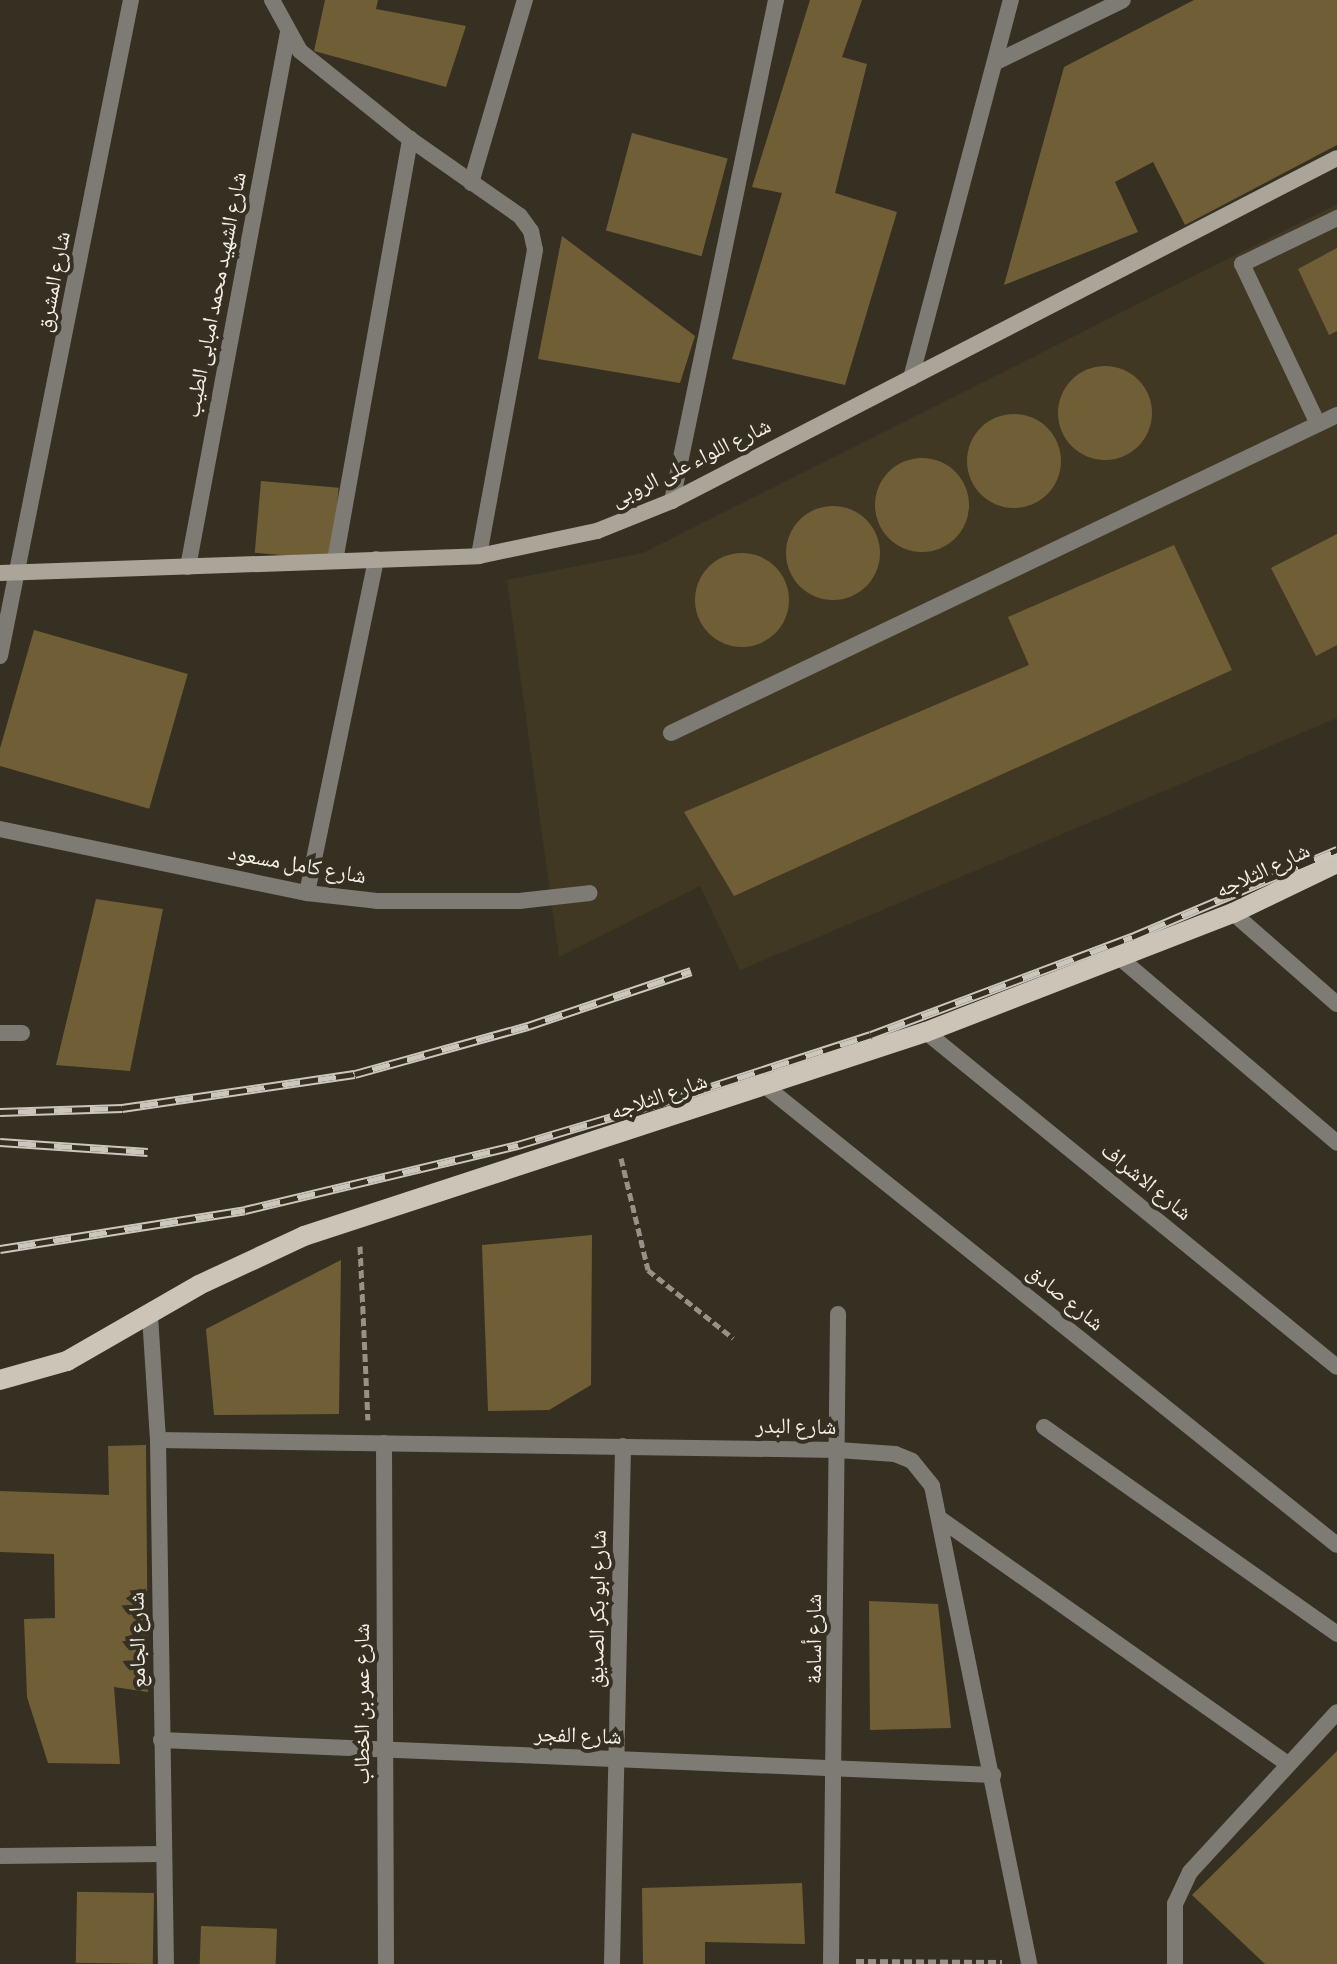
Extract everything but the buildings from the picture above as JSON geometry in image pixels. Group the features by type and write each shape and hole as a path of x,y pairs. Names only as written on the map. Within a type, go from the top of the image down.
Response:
{"main road":[{"name":"شارع الثلاجه","path":"0,1380 67,1361 250,1258 358,1217 616,1138 926,1032 1233,913 1337,863"}],"street":[{"name":"شارع المشرق","path":"0,656 20,573 131,0"},
{"path":"272,0 288,32 310,60 410,139 520,216 535,250 479,556"},
{"path":"471,183 525,0"},
{"path":"672,501 776,0"},
{"path":"911,378 1011,0"},
{"path":"996,62 1123,0"},
{"name":"شارع الشهيد محمد امبابى الطيب","path":"188,567 288,32"},
{"path":"335,561 410,139"},
{"name":"شارع اللواء على الروبى","path":"0,573 479,556 571,538 672,501 1337,158"},
{"path":"1318,424 1242,264 1337,218"},
{"path":"671,733 1337,415"},
{"path":"307,893 376,559"},
{"name":"شارع كامل مسعود","path":"0,829 307,893 448,904 590,893"},
{"path":"1233,913 1337,1004"},
{"path":"1120,958 1337,1143"},
{"name":"شارع الاشراف","path":"926,1032 1337,1367"},
{"path":"0,1033 22,1033"},
{"name":"شارع صادق","path":"765,1086 1337,1545"},
{"name":"شارع أسامة","path":"831,1962 836,1768 838,1314"},
{"name":"شارع الجامع","path":"150,1316 158,1440 166,1964"},
{"path":"1044,1427 1337,1634"},
{"name":"شارع البدر","path":"158,1440 838,1450 895,1454 912,1461 932,1486 1029,1963"},
{"name":"شارع عمر بن الخطاب","path":"376,1443 385,1750 386,1964"},
{"name":"شارع ابو بكر الصديق","path":"612,1964 623,1446"},
{"path":"939,1518 1288,1764"},
{"path":"1175,1964 1175,1904 1190,1872 1337,1712"},
{"name":"شارع الفجر","path":"161,1740 993,1775"},
{"path":"0,1856 163,1854"}],"path":[{"path":"616,1138 648,1270 733,1338"},
{"path":"358,1217 376,1443"},
{"path":"831,1962 1029,1963"}],"shaded area":[{"path":"1337,204 1337,718 740,970 700,886 559,957 507,580 643,553"}],"railway":[{"path":"0,1249 245,1210 518,1145 686,1095 871,1035 1132,937 1337,850"},
{"path":"0,1112 122,1108 355,1074 528,1026 691,971"},
{"path":"0,1142 148,1152"}]}
